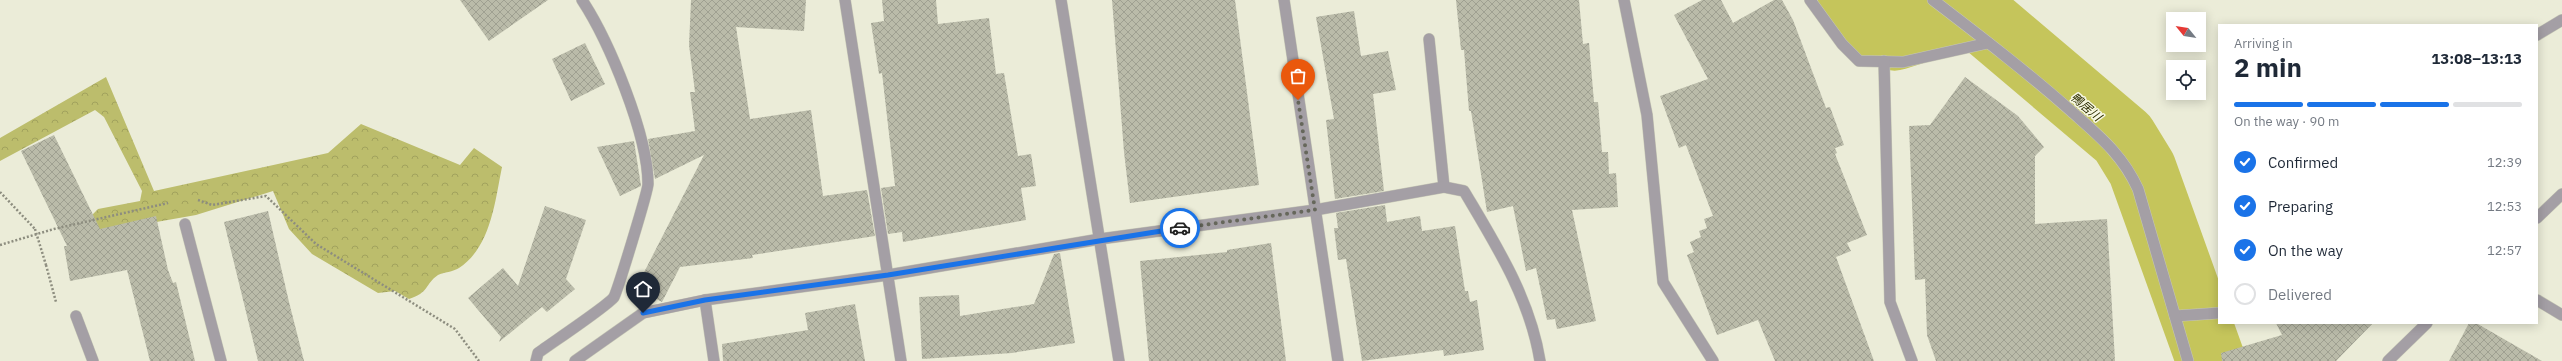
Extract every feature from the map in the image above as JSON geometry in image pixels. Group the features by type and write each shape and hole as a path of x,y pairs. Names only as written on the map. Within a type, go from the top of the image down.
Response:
{"street":[{"path":"536,361 538,353 614,298 648,185 640,133 630,104 597,22 582,0"},
{"path":"845,0 901,361"},
{"path":"1061,0 1119,361"},
{"path":"1284,0 1338,361"},
{"path":"1624,0 1647,115 1663,282 1713,361"},
{"path":"1810,0 1842,44 1859,61 1903,62 1988,43"},
{"path":"1933,0 2040,84 2115,151 2128,167 2138,189 2188,361"},
{"path":"2538,34 2562,20"},
{"path":"1429,39 1444,187"},
{"path":"1884,61 1890,302 1912,361"},
{"path":"575,361 643,313 705,300 888,275 1100,239 1315,210 1444,187 1464,191 1513,275 1536,334 1540,361"},
{"path":"2538,217 2562,194"},
{"path":"185,224 221,361"},
{"path":"705,300 714,361"},
{"path":"2538,301 2562,315"},
{"path":"2175,316 2218,313"},
{"path":"76,316 93,361"},
{"path":"2388,361 2426,324"}],"path":[{"path":"0,192 35,228 56,302 76,316"},
{"path":"193,198 212,205 266,196 316,244 455,328 479,361"},
{"path":"0,245 54,229 170,203"}],"green space":[{"path":"106,77 154,191 328,153 361,124 460,165 474,148 502,167 494,208 485,236 470,259 459,268 438,275 424,291 409,299 395,291 378,293 312,254 289,229 273,191 196,215 94,233 89,218 98,209 140,201 142,191 104,117 95,110 0,161 0,138"}],"building":[{"path":"460,0 548,0 489,41"},
{"path":"691,0 806,0 804,31 736,27 750,119 811,110 823,196 867,190 875,236 752,255 753,258 680,267 662,302 636,288 704,155 655,179 648,139 695,131 690,92 695,92 689,45"},
{"path":"882,0 936,0 938,24 989,18 996,74 1004,73 1018,156 1031,154 1036,186 1021,188 1026,220 903,242 902,232 888,234 881,188 895,186 882,73 879,74 871,23 884,21"},
{"path":"1112,0 1235,0 1259,185 1130,203 1124,152"},
{"path":"1456,0 1579,0 1583,44 1589,43 1594,102 1598,102 1602,152 1608,152 1609,174 1616,173 1618,207 1572,210 1596,321 1557,329 1555,319 1547,320 1536,268 1526,271 1513,206 1487,212 1471,111 1469,111 1464,50 1461,50"},
{"path":"1702,0 1721,0 1733,23 1774,0 1782,0 1793,20 1826,108 1830,107 1844,145 1835,148 1837,153 1835,154 1867,235 1847,243 1851,251 1836,257 1874,361 1775,361 1758,320 1717,335 1687,255 1694,252 1690,242 1701,237 1699,231 1707,228 1704,219 1713,216 1686,145 1679,148 1660,96 1708,79 1674,15"},
{"path":"1354,11 1361,56 1388,51 1396,90 1373,94 1384,191 1335,199 1326,120 1334,119 1316,17"},
{"path":"585,43 605,84 571,101 552,59"},
{"path":"1965,77 2018,116 2044,147 2035,156 2035,224 2107,219 2115,361 1936,361 1927,335 1925,279 1915,280 1909,126 1930,125"},
{"path":"54,135 100,229 156,216 168,270 173,283 176,282 195,361 150,361 127,270 70,281 64,246 67,246 21,151"},
{"path":"634,141 641,186 620,196 597,147"},
{"path":"1385,205 1387,222 1420,216 1422,231 1455,226 1465,291 1468,291 1470,302 1477,300 1484,350 1444,356 1443,350 1362,361 1346,259 1338,260 1334,228 1338,228 1336,213"},
{"path":"545,206 586,220 566,279 575,289 547,312 542,307 499,342 501,337 468,298 503,268 518,286"},
{"path":"268,211 304,361 258,361 224,222"},
{"path":"1271,243 1286,361 1149,361 1140,261 1227,252 1227,250"},
{"path":"1060,253 1075,343 1012,353 922,359 919,297 959,295 960,316 1034,304 1054,254"},
{"path":"855,304 865,361 723,361 722,344 808,330 805,313"},
{"path":"2276,324 2372,324 2336,361 2222,361 2221,353 2282,335"},
{"path":"2468,324 2478,324 2542,361 2449,361"}],"waterway":[{"name":"鴨居川","path":"1852,0 1862,16 1895,36 1973,11 2123,138 2142,169 2211,361"}],"way so far":[{"path":"1180,228 1315,210 1298,100"}],"route":[{"path":"643,313 705,300 888,275 1100,239 1180,228"}]}
